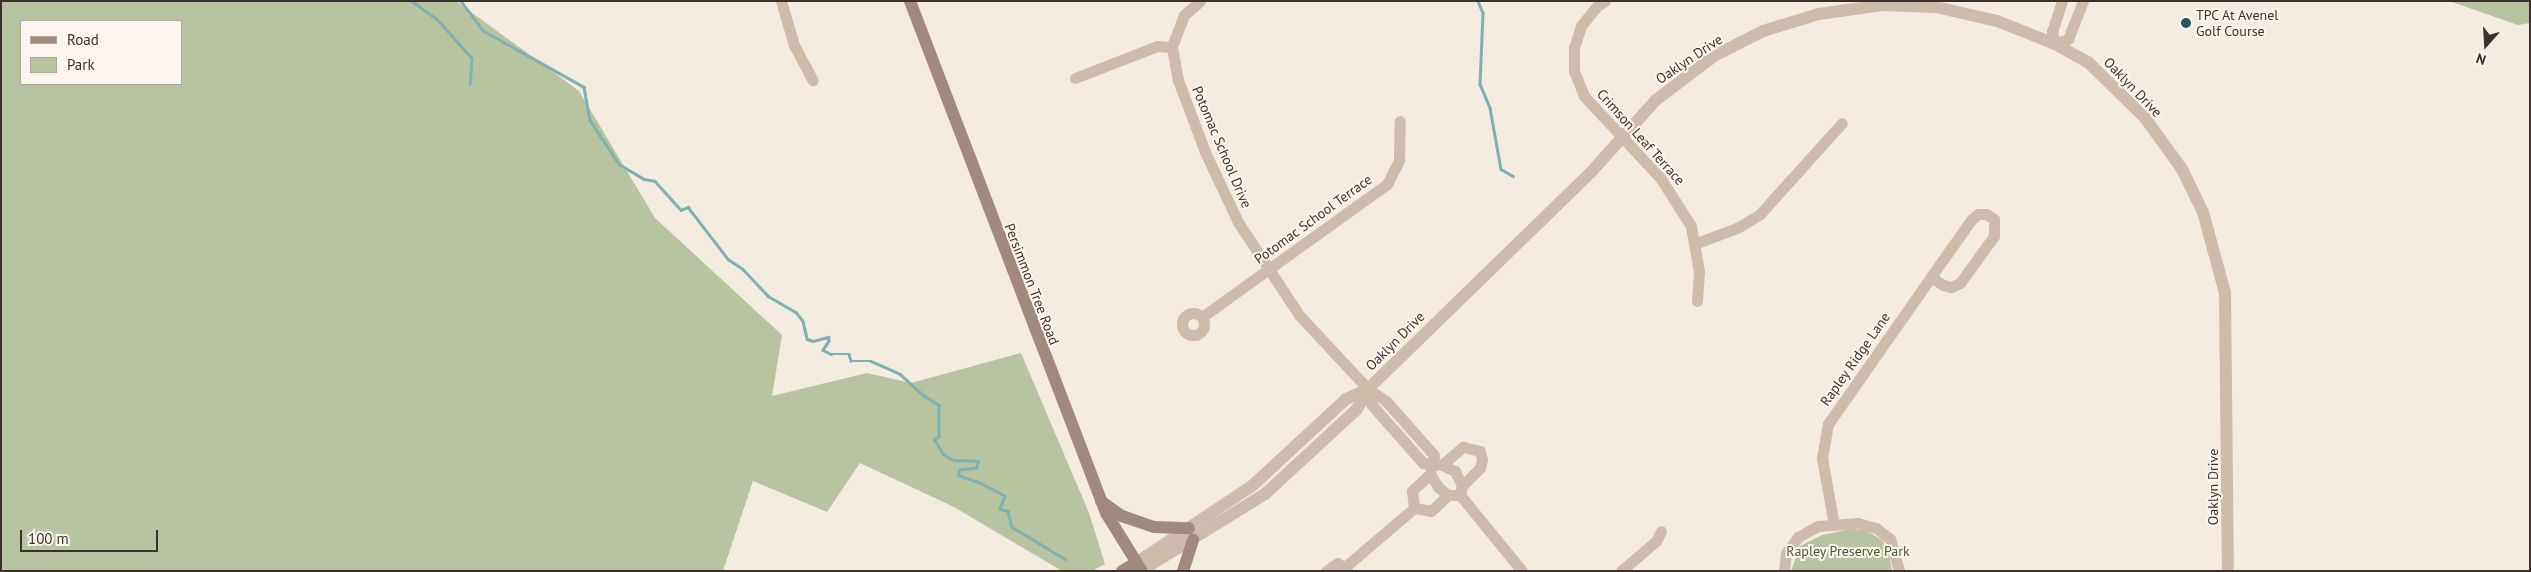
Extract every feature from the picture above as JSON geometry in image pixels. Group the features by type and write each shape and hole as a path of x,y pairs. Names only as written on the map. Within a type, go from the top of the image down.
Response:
{"main road":[{"name":"Persimmon Tree Road","path":"910,1 1101,501 1139,567"},
{"path":"1101,501 1122,516 1154,527 1191,534 1183,571"},
{"path":"1122,571 1139,567"}],"street":[{"path":"781,1 794,45 814,80"},
{"path":"1076,78 1157,46 1172,47 1184,15 1200,1"},
{"name":"Crimson Leaf Terrace","path":"1605,1 1597,6 1581,26 1574,47 1574,72 1584,96 1675,196 1690,226 1694,244 1699,272 1697,301"},
{"path":"2062,1 2052,31 2055,44 2068,38 2083,1"},
{"name":"Oaklyn Drive","path":"1139,567 1152,564 1191,534 1265,494 1357,409 1368,389 1622,139 1656,100 1714,56 1763,31 1819,14 1882,5 1936,7 1997,21 2055,44 2088,62 2145,118 2182,169 2203,212 2215,245 2225,293 2228,571"},
{"name":"Potomac School Drive","path":"1172,47 1178,80 1205,152 1238,222 1267,270 1299,315 1368,389"},
{"name":"Potomac School Terrace","path":"1202,316 1387,184 1399,160 1400,121"},
{"path":"1694,244 1737,228 1760,214 1842,123"},
{"name":"Rapley Ridge Lane","path":"1834,525 1822,458 1828,424 1931,277 1971,220 1978,214 1986,214 1994,219 1994,236 1960,283 1951,287 1931,277"},
{"path":"1368,389 1371,404 1423,463 1435,468 1455,471 1457,492 1522,571"},
{"path":"1463,447 1480,451 1480,468 1457,492 1431,511 1414,508 1412,491 1435,468 1463,447"},
{"path":"1435,468 1438,487 1457,492"},
{"path":"1326,571 1334,563 1346,569 1414,508"},
{"path":"1784,571 1786,553 1798,537 1818,526 1858,523 1876,528 1890,539 1899,571"},
{"path":"1622,571 1656,541 1661,531"}],"green space":[{"path":"1,1 456,1 579,91 655,218 782,335 772,396 867,373 911,383 1021,353 1089,513 1105,564 1092,571 1062,571 954,507 860,463 827,512 753,481 723,571 1,571"},
{"path":"2449,1 2530,1 2530,23 2518,25"},
{"name":"Rapley Preserve Park","path":"1851,529 1865,530 1882,540 1888,549 1892,571 1791,571 1800,546 1822,535"}],"waterway":[{"path":"412,1 437,19 472,58 470,84"},
{"path":"461,1 484,31 584,87 590,120 619,164 644,179 655,181 681,210 688,207 728,259 743,269 768,296 796,312 803,321 807,339 813,341 828,337 829,341 823,350 831,354 849,354 851,361 871,361 900,374 923,395 939,405 939,436 935,440 944,455 954,460 978,461 977,468 960,470 958,475 981,483 1005,496 1000,509 1008,511 1012,527 1065,559"},
{"path":"1478,1 1483,13 1480,84 1490,108 1501,169 1513,176"}],"place":[{"name":"TPC At Avenel Golf Course","path":"2186,23"}]}
